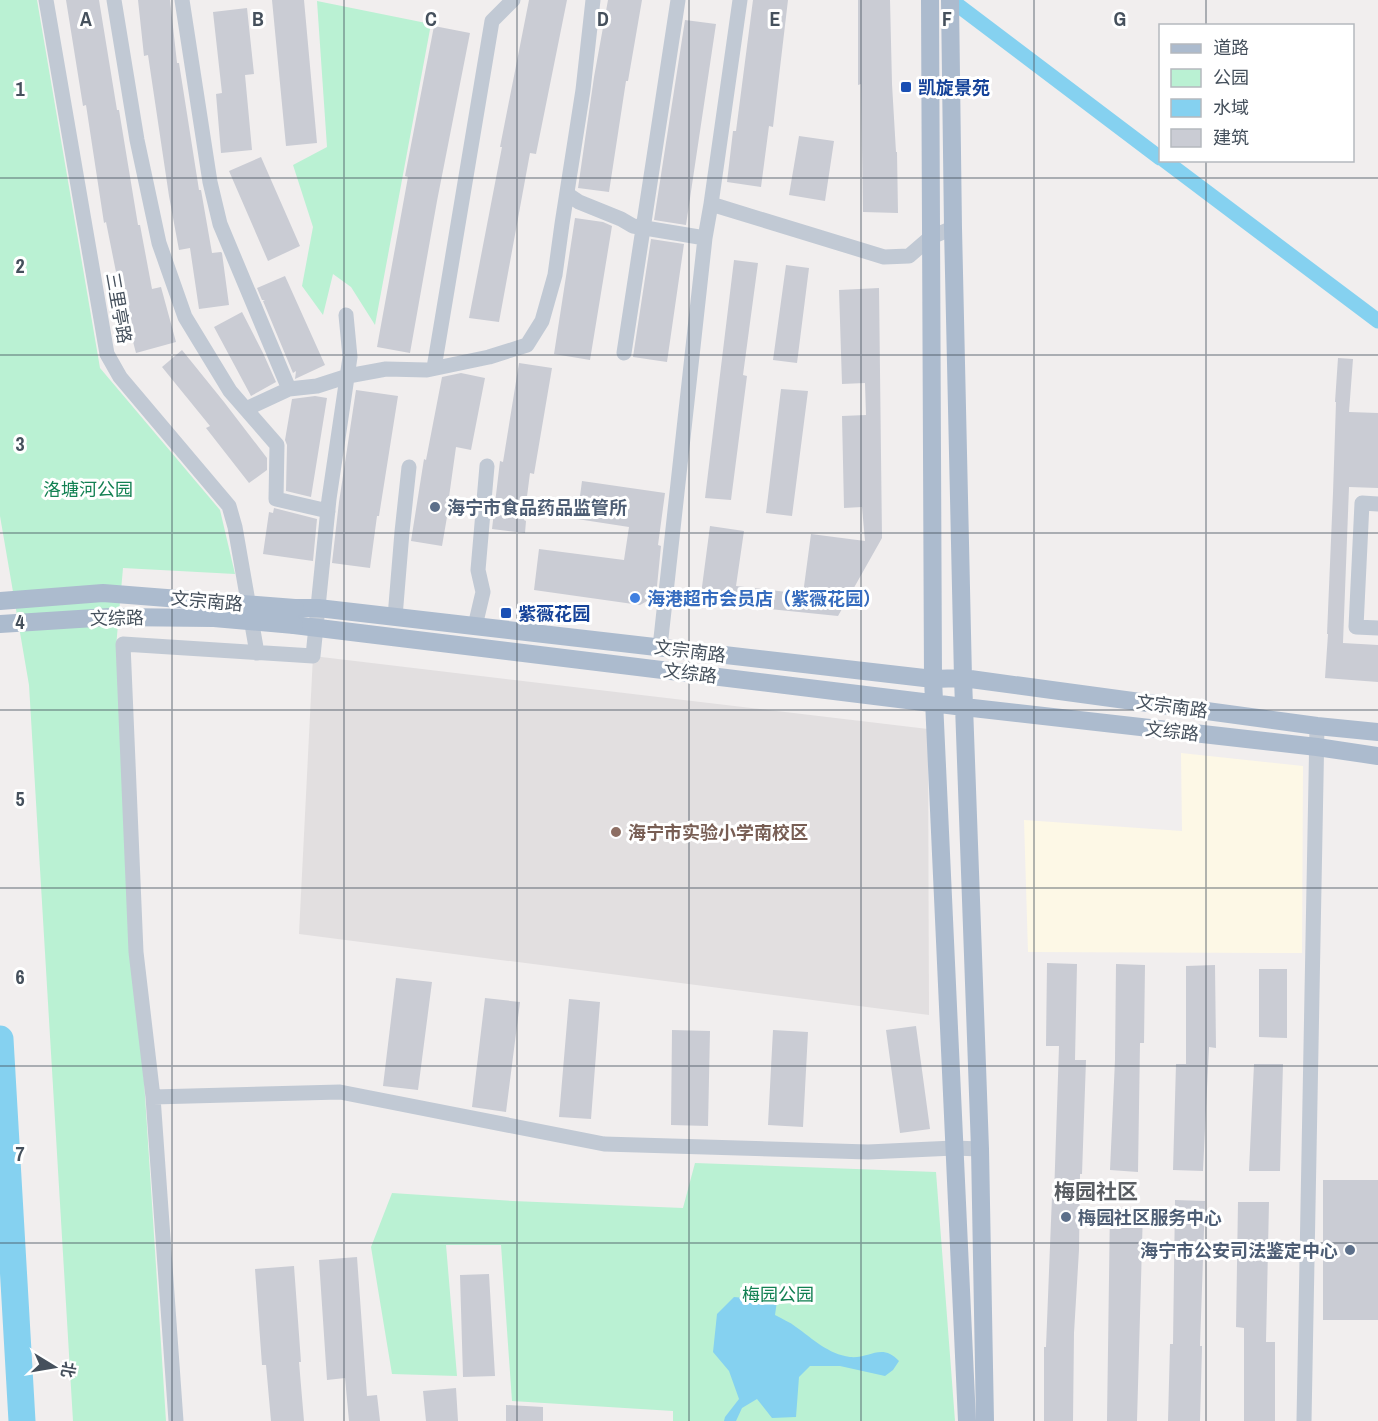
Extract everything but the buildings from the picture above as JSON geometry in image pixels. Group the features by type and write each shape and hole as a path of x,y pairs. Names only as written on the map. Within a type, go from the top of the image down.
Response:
{"main road":[{"path":"930,0 933,679 967,1421"},
{"path":"950,0 963,678 980,1149 985,1421"},
{"name":"文宗南路","path":"0,601 103,592 294,617 318,608 933,679 963,678 1317,726 1378,732"},
{"name":"文综路","path":"0,624 110,617 294,617 316,628 964,708 1317,747 1378,756"}],"street":[{"name":"三里亭路","path":"46,0 107,354 120,377 229,506 235,527 257,653"},
{"path":"114,0 137,140 159,243 185,317 230,391 277,445 276,499 328,511"},
{"path":"182,0 210,182 220,224 288,389"},
{"path":"434,368 492,21 513,0"},
{"path":"246,409 288,389 317,386 348,376 386,369 427,370 489,357 527,345 542,321 555,275 583,90 593,0"},
{"path":"624,353 678,0"},
{"path":"660,647 705,238 740,0"},
{"path":"567,194 579,202 633,226 705,238"},
{"path":"711,204 884,257 909,256 931,237 953,228"},
{"path":"176,1421 153,1097 136,951 123,644 312,656 328,511 350,357 346,315"},
{"path":"475,626 483,592 478,570 487,466"},
{"path":"396,617 409,467"},
{"path":"1378,504 1362,503 1356,627 1378,628"},
{"path":"1304,1421 1317,726"},
{"path":"153,1097 340,1092 604,1144 868,1152 980,1149"}],"shaded area":[{"name":"海宁市实验小学南校区","path":"313,656 928,729 929,1015 299,934"},
{"path":"1181,753 1303,766 1302,953 1028,952 1024,820 1182,831"}],"green space":[{"name":"洛塘河公园","path":"0,0 37,0 100,368 220,510 235,574 123,568 116,647 166,1421 73,1421 29,685 0,516"},
{"path":"317,1 431,24 375,325 351,287 333,274 323,315 302,286 313,227 293,165 327,147"},
{"name":"梅园公园","path":"695,1163 936,1172 955,1421 673,1421 673,1411 512,1401 501,1245 446,1245 457,1376 392,1374 371,1247 392,1193 683,1208"}],"water":[{"path":"734,1297 777,1301 775,1315 835,1353 857,1357 881,1352 893,1355 899,1361 885,1376 840,1366 810,1366 799,1377 796,1417 772,1418 757,1399 742,1408 736,1421 724,1421 739,1399 729,1371 713,1352 717,1314"}],"waterway":[{"path":"951,0 1159,157"},
{"path":"1167,162 1378,321"},
{"path":"0,1039 22,1421"}],"place":[{"name":"凯旋景苑","path":"906,87"},
{"name":"海宁市食品药品监管所","path":"435,507"},
{"name":"海港超市会员店（紫薇花园）","path":"635,598"},
{"name":"紫薇花园","path":"506,613"},
{"name":"海宁市实验小学南校区","path":"616,832"},
{"name":"梅园社区服务中心","path":"1066,1217"},
{"name":"海宁市公安司法鉴定中心","path":"1350,1250"}],"district":[{"name":"梅园社区","path":"1096,1191"}]}
